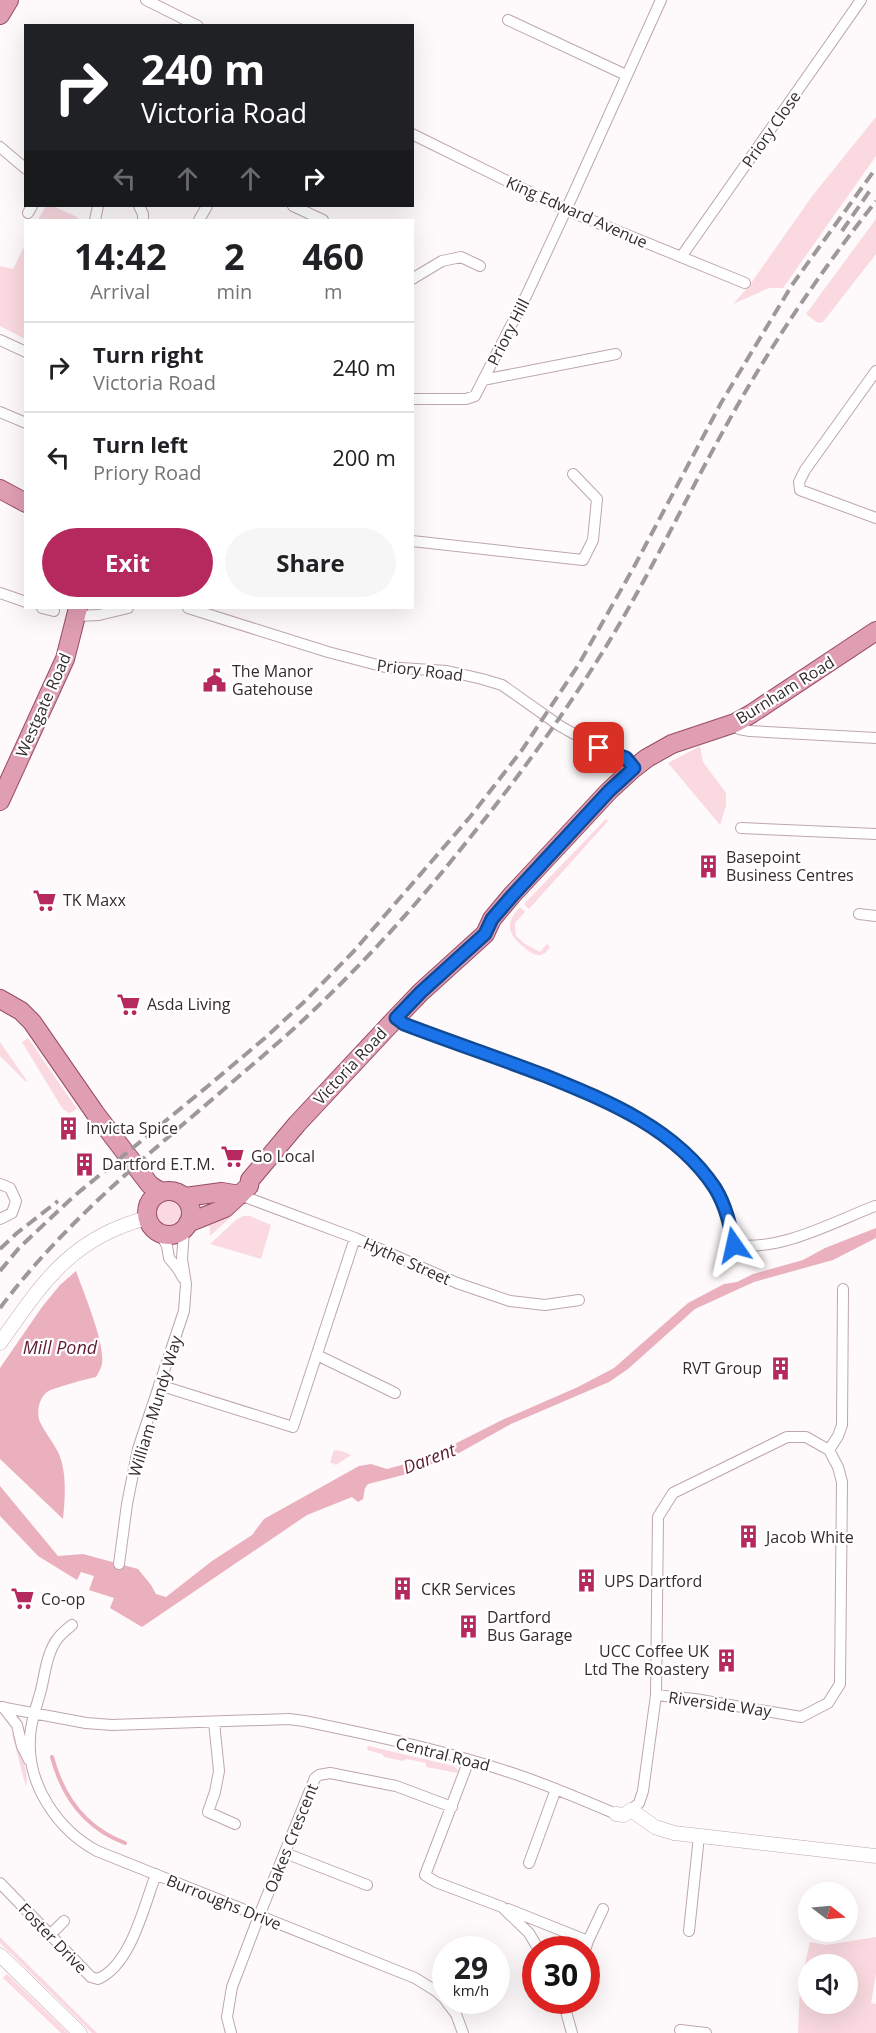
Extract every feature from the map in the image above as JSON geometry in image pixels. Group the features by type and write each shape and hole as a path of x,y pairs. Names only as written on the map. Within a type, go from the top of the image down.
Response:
{"main road":[{"path":"0,15 9,0"},
{"path":"0,489 24,502"},
{"name":"Westgate Road","path":"2,789 65,659 77,612"},
{"name":"Burnham Road","path":"656,753 672,744 735,723 876,631"},
{"name":"Victoria Road","path":"160,1233 175,1234 186,1226 225,1208 237,1189 396,1018 485,934 492,919 609,791 634,768 656,753"},
{"path":"0,999 26,1015 95,1113 150,1185 161,1192"},
{"path":"185,1197 237,1189"},
{"path":"160,1233 150,1226 147,1206 151,1199 161,1192 173,1191 185,1197 190,1205 191,1213 186,1226"}],"street":[{"path":"146,0 194,24"},
{"name":"Priory Hill","path":"414,399 466,399 476,396 527,294 660,0"},
{"name":"Priory Close","path":"681,257 861,0"},
{"path":"508,20 626,75"},
{"name":"King Edward Avenue","path":"414,135 566,210 745,283"},
{"path":"0,147 24,167"},
{"path":"296,207 321,219"},
{"path":"414,278 442,261 461,257 480,266"},
{"path":"0,340 24,350"},
{"path":"483,380 616,354"},
{"path":"876,372 805,470 799,482 800,490 876,518"},
{"path":"0,412 24,422"},
{"path":"414,541 583,560 592,540 597,499 573,474"},
{"path":"0,593 24,601"},
{"path":"77,612 99,615 124,609"},
{"name":"Priory Road","path":"191,609 284,639 384,667 447,671 502,685 519,699 567,730 599,748 626,758 634,768"},
{"path":"735,723 739,729 876,738"},
{"path":"741,828 876,834"},
{"path":"860,914 876,916"},
{"path":"396,1018 404,1024 587,1093 631,1113 658,1131 681,1147 716,1189 727,1213 734,1245 763,1246 785,1240 875,1206"},
{"path":"0,1184 10,1188 16,1201 12,1213 0,1219"},
{"name":"Hythe Street","path":"237,1189 457,1283 510,1300 545,1305 579,1300"},
{"path":"0,1343 54,1271 74,1252 86,1243 124,1224 147,1218"},
{"name":"William Mundy Way","path":"119,1564 138,1449 184,1311 186,1284 182,1259 186,1226"},
{"path":"160,1233 167,1246 169,1258 186,1284"},
{"path":"159,1385 293,1426 355,1238"},
{"path":"829,1450 842,1425 843,1289"},
{"path":"317,1355 395,1393"},
{"name":"Riverside Way","path":"787,1437 806,1437 829,1450 838,1467 842,1482 842,1504 840,1684 828,1703 801,1717 695,1699 656,1695 658,1517 665,1504 673,1493 787,1437"},
{"name":"Burroughs Drive","path":"33,1768 30,1738 51,1652 58,1638 72,1625"},
{"path":"656,1695 643,1791 639,1803 632,1810 655,1827 674,1833 874,1856"},
{"name":"Burroughs Drive","path":"1,1707 16,1725 22,1746 46,1802 61,1823 80,1841 97,1851 416,1978 432,1988"},
{"name":"Central Road","path":"1,1707 86,1723 112,1725 304,1720 511,1772 616,1814 624,1815 632,1810"},
{"path":"214,1722 219,1771 208,1812 235,1824"},
{"path":"470,1760 425,1875 436,1882 502,1907 564,1936"},
{"name":"Oakes Crescent","path":"231,2033 227,2017 232,1987 312,1783 319,1775 330,1773 396,1786 452,1808"},
{"path":"530,1863 556,1789"},
{"path":"689,1931 699,1836"},
{"path":"285,1853 368,1885"},
{"name":"Foster Drive","path":"0,1883 91,1977 98,1979 104,1977 126,1953 156,1874"},
{"path":"502,1907 531,1936"},
{"path":"591,1936 603,1909"},
{"path":"50,1935 64,1922"},
{"path":"0,1954 80,2033"},
{"name":"Burroughs Drive","path":"456,2014 463,2033"},
{"path":"568,2014 572,2033"},
{"path":"680,2030 706,2033"}],"shaded area":[{"path":"876,117 876,156 783,288 769,288 733,304 749,286 813,195"},
{"path":"45,207 55,207 78,219 39,219"},
{"path":"876,219 876,254 823,322 818,323 806,314"},
{"path":"24,247 24,338 0,326 0,266 13,269"},
{"path":"700,746 703,762 726,793 726,806 720,825 668,763"},
{"path":"606,819 608,821 529,909 524,904"},
{"path":"520,907 525,912 515,923 516,936 540,952 547,944 550,947 544,954 536,955 529,952 512,934 510,924"},
{"path":"28,1038 77,1109 69,1113 62,1108 22,1042"},
{"path":"0,1042 27,1081 26,1082 0,1056"},
{"path":"169,1199 179,1203 183,1213 179,1223 169,1227 159,1223 155,1213 159,1203"},
{"path":"230,1214 232,1216 210,1236 208,1226"},
{"path":"243,1216 250,1216 271,1225 261,1259 210,1244"},
{"path":"334,1450 351,1455 336,1465 330,1462"},
{"path":"15,1732 25,1766 26,1787 12,1734"},
{"path":"368,1746 454,1766 458,1773 426,1767 426,1763 384,1757 382,1754 367,1750"},
{"path":"0,1937 97,2033 92,2033 0,1943"},
{"path":"876,1937 876,1974 871,2003 876,2004 876,2033 798,2033 799,2014 858,2014 858,1954 807,1954 810,1942 826,1945 858,1942 858,1940"},
{"path":"7,1974 68,2033 61,2033 3,1978"}],"water":[{"name":"Darent","path":"876,1228 876,1238 833,1260 754,1282 695,1309 628,1369 609,1382 511,1424 459,1453 407,1474 368,1484 363,1499 358,1502 352,1497 307,1515 142,1627 110,1608 114,1598 89,1590 94,1576 81,1572 77,1580 38,1556 0,1516 0,1486 58,1556 83,1554 138,1569 156,1594 166,1597 212,1561 252,1535 264,1519 359,1466 371,1464 387,1469 427,1458 614,1368 688,1303 724,1284 737,1282 753,1274 803,1260 825,1248"},
{"name":"Mill Pond","path":"76,1271 97,1331 102,1364 96,1377 47,1392 39,1406 40,1422 59,1454 63,1470 65,1494 63,1519 0,1459 0,1368 42,1307 60,1285"}],"waterway":[{"path":"52,1757 62,1786 78,1810 98,1829 125,1843"}],"railway":[{"path":"0,1271 19,1248 73,1197 265,1038 304,1002 354,951 470,817 522,750 579,664 635,565 721,403 792,285 876,168"},
{"path":"842,231 871,189"},
{"path":"0,1308 80,1217 334,990 406,915 475,831 568,706 637,593 752,381 802,302 876,201"},
{"path":"0,1249 58,1201"}],"place":[{"name":"The Manor Gatehouse","path":"214,680"},
{"name":"Basepoint Business Centres","path":"708,866"},
{"name":"TK Maxx","path":"45,900"},
{"name":"Asda Living","path":"129,1004"},
{"name":"Invicta Spice","path":"68,1128"},
{"name":"Go Local","path":"233,1156"},
{"name":"Dartford E.T.M.","path":"84,1164"},
{"name":"RVT Group","path":"780,1368"},
{"name":"Jacob White","path":"748,1537"},
{"name":"UPS Dartford","path":"586,1581"},
{"name":"CKR Services","path":"403,1589"},
{"name":"Co-op","path":"23,1599"},
{"name":"Dartford Bus Garage","path":"469,1626"},
{"name":"UCC Coffee UK Ltd The Roastery","path":"727,1660"}],"route":[{"path":"599,748 626,758 634,768 609,791 512,896 492,919 485,934 396,1018 404,1024 587,1093 631,1113 658,1131 681,1147 716,1189 727,1213 734,1245"}]}
